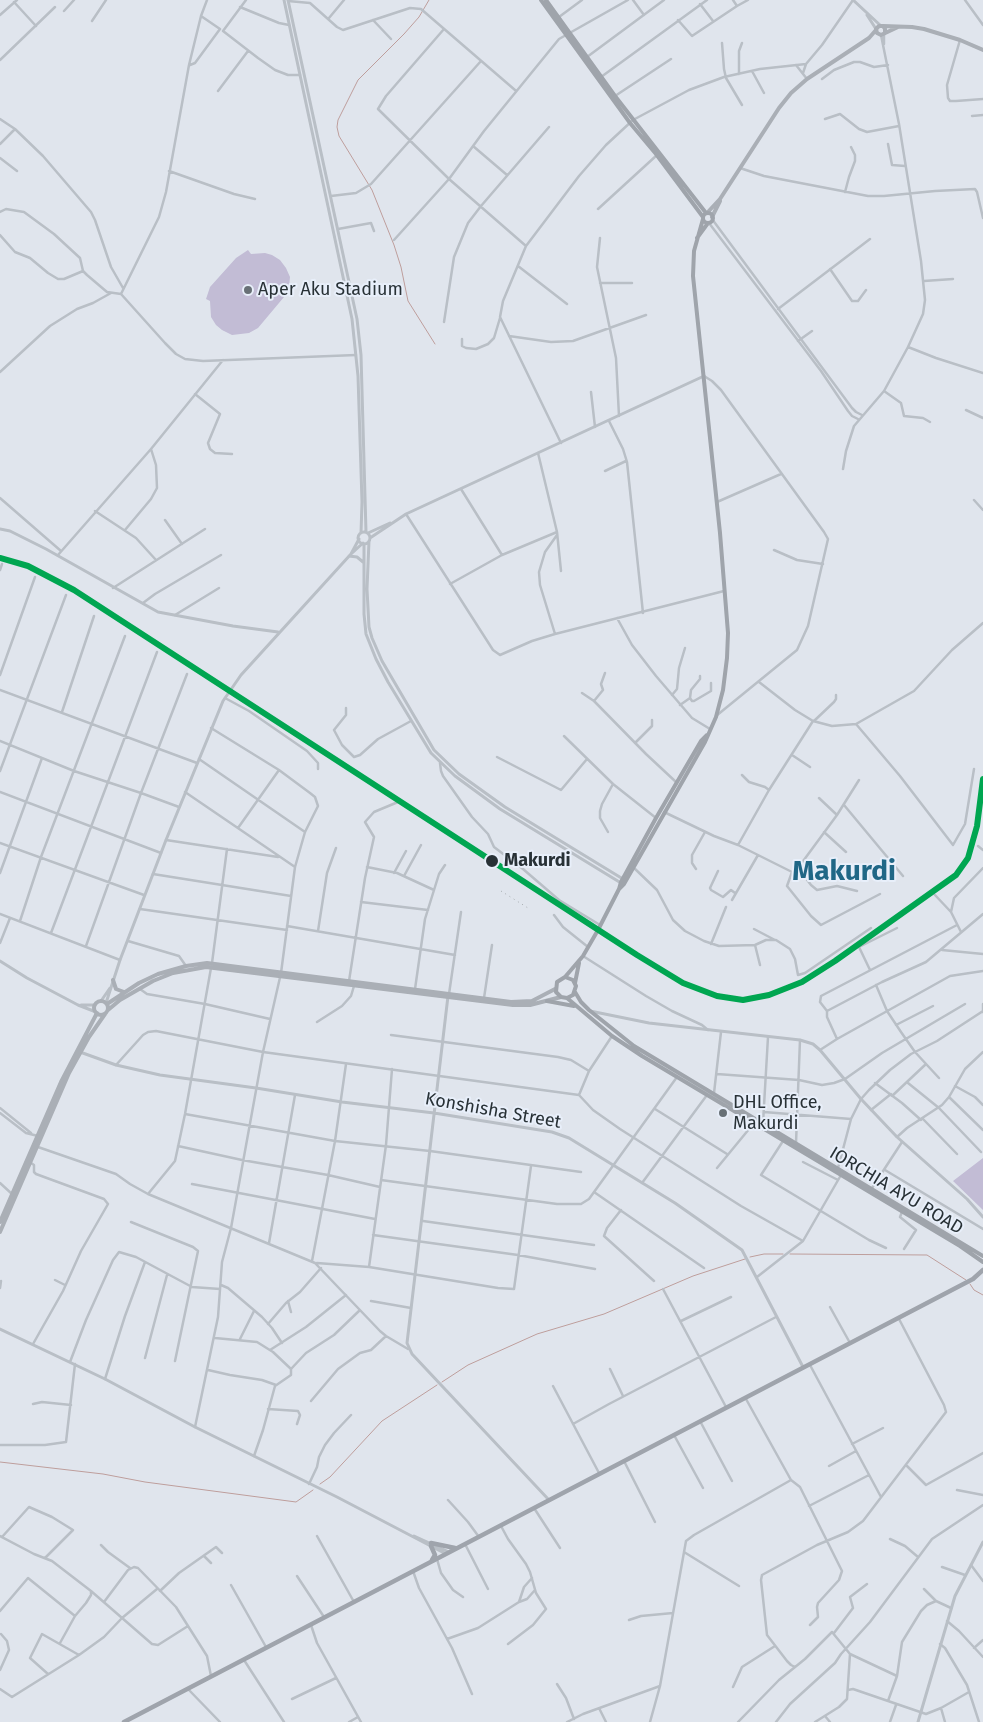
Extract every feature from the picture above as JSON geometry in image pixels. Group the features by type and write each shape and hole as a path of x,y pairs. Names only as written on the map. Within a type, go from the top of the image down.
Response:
{"highway":[{"path":"124,1722 973,1279 983,1270"},
{"path":"973,1279 983,1278"},
{"path":"431,1545 459,1547"},
{"path":"430,1563 436,1555 431,1545"}],"main road":[{"path":"541,0 587,57 609,91 615,96 657,156 710,220"},
{"path":"546,0 609,91 710,220"},
{"path":"696,240 784,100 807,79 880,30 900,26 924,29 960,40 983,50"},
{"path":"280,975 349,981 448,996 511,1002 528,1002 540,998 555,989 559,980 565,977 583,956 648,836 705,742 716,717 723,690 728,633 717,502 693,276 693,258 696,240 705,216 720,199"},
{"path":"623,881 633,868 656,818 664,810 676,782 709,731"},
{"path":"579,962 575,983 577,997 589,1010 634,1046 983,1256"},
{"path":"0,1232 14,1195 66,1080 80,1052 106,1012 120,1000 153,980 172,973 212,965"},
{"path":"107,1003 158,974 186,966 212,965 354,986 512,1005 530,1005 561,997 567,998 575,992"},
{"path":"565,977 575,983"},
{"path":"113,983 116,989 124,992"},
{"path":"555,989 561,997"},
{"name":"IORCHIA AYU ROAD","path":"567,998 612,1036 642,1056 708,1093 983,1262"},
{"path":"0,1222 31,1163 65,1075 96,1012 95,1005 101,1001 107,1003"},
{"path":"547,1001 576,1007"},
{"path":"106,1012 107,1003"},
{"path":"96,1012 100,1014 106,1012"}],"street":[{"path":"64,11 74,0"},
{"path":"92,21 106,0"},
{"path":"121,294 122,288 156,227 166,192 189,65 201,16 207,0"},
{"path":"189,65 195,64 246,0"},
{"path":"286,0 310,2 337,27 343,30 410,8 422,10 515,91"},
{"path":"286,0 289,25 351,310 356,355 362,493 361,533 350,555"},
{"path":"286,0 331,196 358,328 367,533 370,540 367,589 370,627 374,645 434,750 459,774 504,809"},
{"path":"328,19 344,0"},
{"path":"559,17 582,0"},
{"path":"394,240 449,179 515,91 559,39 628,0"},
{"path":"633,0 644,15"},
{"path":"587,57 664,0"},
{"path":"601,77 707,0"},
{"path":"733,0 737,6"},
{"path":"678,20 692,36 748,0"},
{"path":"803,73 806,64 853,0 880,30 884,44 924,281 924,309 908,347 884,391 858,419 854,426 846,451 843,469"},
{"path":"965,0 983,25"},
{"path":"0,15 15,1 36,26"},
{"path":"700,4 714,21"},
{"path":"0,60 55,7"},
{"path":"240,7 279,23 289,25"},
{"path":"201,16 275,70 288,75 300,75"},
{"path":"373,20 391,39"},
{"path":"444,28 378,108 379,111 449,179 526,246"},
{"path":"960,40 947,85 948,98 950,101 983,99"},
{"path":"739,74 739,49 742,42"},
{"path":"722,44 725,76 742,105"},
{"path":"218,91 248,51"},
{"path":"615,96 670,59"},
{"path":"331,196 356,193 371,184 481,61"},
{"path":"822,79 834,70 854,62 874,67 888,65"},
{"path":"462,339 462,346 476,349 488,344 494,338 503,301 526,246 579,176 606,145 632,121 689,90 725,76 806,64"},
{"path":"796,65 807,79"},
{"path":"752,71 764,93"},
{"path":"825,119 840,114 859,129 867,132 899,126"},
{"path":"972,116 983,115"},
{"path":"0,119 43,156 91,212 111,267 122,288"},
{"path":"444,322 458,245 468,223 480,206 549,127"},
{"path":"0,144 15,130"},
{"path":"888,144 892,165 905,166"},
{"path":"473,146 507,175"},
{"path":"845,192 855,161 855,155 851,147"},
{"path":"598,209 657,156"},
{"path":"0,158 16,171"},
{"path":"740,168 764,176 845,192 877,196 974,189 977,192 983,218"},
{"path":"169,171 234,194 255,199"},
{"path":"0,212 6,209 24,212 54,234 81,259 83,271 107,292 121,294 180,357 193,360 223,360 356,355"},
{"path":"710,220 801,338 852,416 858,419"},
{"path":"710,220 798,341 856,412 862,415"},
{"path":"338,229 371,223 374,231"},
{"path":"0,235 15,252 30,258 58,279 64,279 83,271"},
{"path":"600,238 596,261 616,358 619,416"},
{"path":"775,311 870,239"},
{"path":"518,266 567,304"},
{"path":"830,269 852,301 858,301 866,290"},
{"path":"924,281 952,279"},
{"path":"600,283 632,283"},
{"path":"0,372 50,326 77,309 111,293"},
{"path":"509,336 521,336 551,342 567,342 646,315"},
{"path":"500,317 561,443"},
{"path":"798,341 812,331"},
{"path":"908,347 983,373"},
{"path":"58,555 151,448 223,360"},
{"path":"107,1003 120,960 166,840 225,698 241,675 350,555 406,514 704,376 721,390 826,534 828,542 808,626 800,646 716,717"},
{"path":"884,391 900,402 904,416 923,418 930,422"},
{"path":"591,392 595,428"},
{"path":"196,394 220,414 209,440 210,449 215,453 232,454"},
{"path":"966,410 983,418"},
{"path":"609,421 627,460 643,613"},
{"path":"126,530 158,488 156,465 151,448"},
{"path":"538,453 557,533 561,571"},
{"path":"605,471 627,460"},
{"path":"717,502 781,474"},
{"path":"461,489 502,555"},
{"path":"0,498 61,551"},
{"path":"974,500 983,510"},
{"path":"95,511 126,530 144,545 156,560"},
{"path":"406,514 493,650 498,654 503,655 532,641 555,634 724,591"},
{"path":"165,520 182,544"},
{"path":"361,533 367,533 393,522"},
{"path":"0,529 22,536 158,612 279,632"},
{"path":"114,588 205,529"},
{"path":"450,584 502,555 557,533"},
{"path":"555,634 540,585 540,572 545,552 557,533"},
{"path":"359,539 364,544 364,614 366,634 376,659 431,753 460,780 623,881"},
{"path":"774,550 797,560 823,564"},
{"path":"142,604 155,594 221,555"},
{"path":"350,555 357,557 364,563"},
{"path":"0,570 2,564"},
{"path":"0,675 35,577"},
{"path":"174,616 219,588"},
{"path":"0,771 66,595"},
{"path":"62,712 94,616"},
{"path":"618,618 632,645 680,705 692,718 709,731"},
{"path":"759,682 795,710 814,721 832,726 856,724 914,692 952,650 983,623"},
{"path":"20,921 41,857 125,636"},
{"path":"672,695 677,689 679,668 685,648"},
{"path":"51,932 157,652"},
{"path":"86,946 141,793 187,674"},
{"path":"594,701 603,690 601,684 605,674"},
{"path":"680,705 690,698 691,690 700,676"},
{"path":"690,698 694,701 711,691 711,684"},
{"path":"0,690 197,763"},
{"path":"582,693 594,701 676,782"},
{"path":"738,845 769,790 814,721 834,702 836,695"},
{"path":"225,698 249,711 307,751 318,763 318,769"},
{"path":"346,708 346,715 334,730 342,745 354,757 360,755 378,739 411,721"},
{"path":"635,743 652,726 652,720"},
{"path":"856,724 900,776 953,845 964,824 974,769"},
{"path":"194,1427 215,1338 222,1262 231,1228 262,1052 280,975 295,867 305,832 317,811 318,801 279,770 211,728"},
{"path":"564,736 613,784 656,818"},
{"path":"0,741 74,771 179,807"},
{"path":"792,755 810,767"},
{"path":"497,757 561,790 588,759"},
{"path":"0,873 42,758"},
{"path":"199,759 305,832"},
{"path":"440,763 440,771 443,776 472,817 488,834 494,847 559,900 600,926"},
{"path":"238,828 279,770"},
{"path":"742,775 749,782 769,790"},
{"path":"859,780 837,815 798,868 792,872 787,886 811,916 821,925 880,894"},
{"path":"608,832 600,818 600,811 613,784"},
{"path":"0,792 161,853"},
{"path":"185,792 295,867"},
{"path":"819,798 837,815"},
{"path":"349,981 367,867 374,837 365,822 374,812 398,802"},
{"path":"844,805 904,876"},
{"path":"664,810 705,832 738,845 792,872"},
{"path":"696,869 692,863 692,855 705,832"},
{"path":"824,832 846,852"},
{"path":"166,840 281,857"},
{"path":"0,843 145,896"},
{"path":"404,876 421,845"},
{"path":"978,846 983,850"},
{"path":"318,931 327,873 336,848"},
{"path":"148,1194 173,1164 178,1146 212,965 228,849"},
{"path":"394,873 406,851"},
{"path":"732,900 758,855"},
{"path":"415,990 425,919 439,874 445,864"},
{"path":"367,867 404,876 434,890"},
{"path":"633,868 657,890 668,912 685,931 711,944 726,947 755,945 766,940 776,940"},
{"path":"798,868 817,890 837,886 857,891"},
{"path":"951,912 954,898 983,868"},
{"path":"718,871 710,888 711,890 723,897 731,890 736,893"},
{"path":"153,874 291,896"},
{"path":"935,895 951,912 961,932"},
{"path":"361,902 428,910"},
{"path":"711,944 726,907"},
{"path":"140,909 287,930"},
{"path":"408,1349 407,1339 423,1221 448,996 461,912"},
{"path":"0,914 120,960"},
{"path":"828,1011 876,985 926,962 983,914"},
{"path":"554,915 563,928 588,947"},
{"path":"0,943 10,918"},
{"path":"828,1011 820,1002 821,996 957,925"},
{"path":"287,926 455,955"},
{"path":"754,929 790,949 795,959 798,975 802,975 872,928"},
{"path":"870,970 859,947 897,928"},
{"path":"128,941 178,956 186,966"},
{"path":"484,998 492,945"},
{"path":"755,945 760,965"},
{"path":"942,950 983,954"},
{"path":"583,956 646,996 708,1030"},
{"path":"0,961 27,978 78,1005 96,1012"},
{"path":"820,1050 887,1010 950,976 983,971"},
{"path":"101,1001 113,983"},
{"path":"876,985 887,1010 905,1039 939,1078"},
{"path":"317,1022 342,1006 351,996 354,986"},
{"path":"139,988 147,994 205,1004 270,1019"},
{"path":"717,1074 799,1080 826,1085 845,1080 905,1039 965,1004"},
{"path":"838,1168 851,1120 861,1099 875,1083 915,1052 937,1041 983,1012 983,1004"},
{"path":"78,1005 95,1005"},
{"path":"896,1025 933,1006"},
{"path":"589,1010 634,1020 721,1032 800,1040 813,1044 897,1137 967,1199 983,1217"},
{"path":"828,1011 827,1017 837,1039"},
{"path":"116,1064 143,1036 151,1031 262,1052 579,1095 593,1110 634,1138 741,1206 803,1241"},
{"path":"714,1093 721,1032"},
{"path":"391,1035 558,1057 571,1060 590,1071"},
{"path":"579,1095 590,1071 612,1036"},
{"path":"763,1123 768,1037"},
{"path":"796,1143 800,1040"},
{"name":"Konshisha Street","path":"80,1052 149,1073 342,1102 434,1113 552,1132 569,1138 675,1203 738,1246 746,1254 776,1317 803,1367"},
{"path":"897,1137 907,1128 939,1108 949,1097 965,1068 983,1052"},
{"path":"314,1262 342,1102 346,1064"},
{"path":"871,1110 908,1083 926,1064"},
{"path":"369,1268 386,1145 392,1069"},
{"path":"381,1180 557,1204 577,1205 587,1201 678,1076"},
{"path":"875,1083 922,1120 957,1154"},
{"path":"908,1083 939,1108 981,1152"},
{"path":"955,1086 975,1097 983,1105"},
{"path":"642,1183 708,1093"},
{"path":"269,1243 295,1095"},
{"path":"949,1097 983,1130"},
{"path":"0,1108 31,1133 40,1137"},
{"path":"655,1110 728,1154"},
{"path":"764,1112 851,1120"},
{"path":"0,1113 26,1133 31,1133"},
{"path":"185,1114 335,1141 430,1150 581,1172"},
{"path":"717,1168 755,1122"},
{"path":"784,1140 760,1174 820,1212 886,1248"},
{"path":"872,1188 902,1142"},
{"path":"178,1146 380,1187"},
{"path":"38,1147 116,1174 148,1194 314,1262 416,1274 513,1289 515,1287 531,1166"},
{"path":"803,1162 838,1180"},
{"path":"31,1163 34,1165 34,1172 36,1174 108,1202 33,1344"},
{"path":"885,1170 983,1229"},
{"path":"757,1277 803,1241 841,1175"},
{"path":"0,1183 14,1195"},
{"path":"192,1184 375,1220"},
{"path":"594,1192 704,1268"},
{"path":"621,1210 607,1228 604,1236 654,1281"},
{"path":"902,1212 900,1217 916,1230 904,1249"},
{"path":"423,1221 594,1245"},
{"path":"131,1222 197,1250 199,1253 175,1361"},
{"path":"373,1235 518,1255 595,1269"},
{"path":"70,1362 86,1320 116,1254 121,1252 192,1287 220,1289"},
{"path":"105,1379 117,1338 144,1262"},
{"path":"314,1262 386,1336 408,1349 549,1500"},
{"path":"268,1324 321,1268"},
{"path":"145,1358 167,1274"},
{"path":"0,1288 1,1280"},
{"path":"55,1280 65,1285"},
{"path":"221,1285 228,1288 268,1324 282,1343"},
{"path":"663,1289 726,1408"},
{"path":"270,1350 306,1327 346,1295"},
{"path":"680,1321 731,1297"},
{"path":"371,1300 411,1308"},
{"path":"288,1301 291,1312"},
{"path":"830,1308 850,1343"},
{"path":"254,1456 276,1385 291,1375 291,1369 306,1353 334,1335 360,1310"},
{"path":"240,1339 254,1311"},
{"path":"573,1424 776,1317"},
{"path":"796,1666 791,1665 787,1661 765,1630 761,1577 765,1573 857,1526 868,1517 946,1410 898,1318"},
{"path":"0,1329 75,1364 194,1427 448,1553"},
{"path":"311,1401 338,1369 360,1353 371,1350 386,1336"},
{"path":"215,1338 257,1342 270,1350 291,1369"},
{"path":"0,1445 65,1443 75,1364"},
{"path":"810,1364 881,1497"},
{"path":"610,1369 624,1396"},
{"path":"208,1370 262,1380 276,1385"},
{"path":"553,1386 600,1474"},
{"path":"745,1397 791,1480 800,1487 842,1571 839,1580 818,1603 818,1617 810,1625"},
{"path":"33,1404 42,1402 71,1404"},
{"path":"268,1409 298,1411 300,1415 297,1424"},
{"path":"309,1484 325,1445 351,1415"},
{"path":"700,1421 732,1481"},
{"path":"852,1444 883,1428"},
{"path":"674,1435 703,1488"},
{"path":"829,1466 856,1451"},
{"path":"906,1466 926,1485 983,1453"},
{"path":"624,1461 655,1522"},
{"path":"809,1506 869,1475"},
{"path":"650,1722 660,1686 686,1541 791,1480"},
{"path":"957,1490 983,1495"},
{"path":"448,1500 479,1537"},
{"path":"776,1722 790,1704 829,1668 880,1610 918,1557 939,1534 983,1505"},
{"path":"45,1558 72,1530 52,1517 28,1507 1,1536 45,1558 104,1602 156,1646 188,1626"},
{"path":"534,1508 560,1548"},
{"path":"501,1526 526,1564 535,1590 546,1607 546,1611 533,1625 508,1644"},
{"path":"317,1536 354,1602"},
{"path":"890,1539 905,1546 918,1557"},
{"path":"918,1722 951,1608 965,1575 983,1542"},
{"path":"465,1544 488,1589"},
{"path":"101,1545 130,1568 138,1568 176,1607 207,1656 211,1676"},
{"path":"0,1689 11,1697 79,1655 104,1637 122,1618 179,1573 216,1547 222,1553"},
{"path":"684,1552 739,1586"},
{"path":"204,1556 211,1563"},
{"path":"437,1559 441,1573 452,1590 463,1597"},
{"path":"970,1565 983,1581"},
{"path":"942,1567 965,1575"},
{"path":"104,1602 130,1568"},
{"path":"413,1571 419,1588 460,1663 472,1694"},
{"path":"298,1576 324,1618"},
{"path":"0,1611 28,1578 75,1616"},
{"path":"519,1602 524,1587 532,1578"},
{"path":"738,1722 767,1692 831,1633 834,1634 854,1608 850,1597 867,1584"},
{"path":"231,1586 266,1648"},
{"path":"924,1589 936,1601 951,1608"},
{"path":"447,1639 478,1628 527,1599 535,1590"},
{"path":"59,1643 75,1616 92,1593"},
{"path":"888,1701 897,1676 902,1642 921,1611 927,1605 936,1601"},
{"path":"628,1620 641,1616 673,1613"},
{"path":"947,1621 983,1657"},
{"path":"311,1625 317,1642 361,1722"},
{"path":"48,1674 32,1661 30,1657 43,1633 79,1655"},
{"path":"0,1670 9,1650 7,1641 1,1634"},
{"path":"834,1634 850,1654 897,1676"},
{"path":"974,1648 983,1640"},
{"path":"940,1644 951,1657 969,1692 979,1722"},
{"path":"733,1687 742,1667 775,1646"},
{"path":"815,1722 847,1699 850,1654"},
{"path":"244,1659 284,1722"},
{"path":"292,1699 336,1678"},
{"path":"849,1682 853,1689"},
{"path":"557,1684 566,1698 574,1719"},
{"path":"567,1722 599,1708 660,1686"},
{"path":"188,1689 220,1722"},
{"path":"848,1690 853,1689 926,1714 969,1692"},
{"path":"890,1722 896,1705"},
{"path":"599,1708 606,1722"},
{"path":"941,1708 945,1722"},
{"path":"349,1722 358,1716"},
{"path":"825,1716 830,1722"}],"shaded area":[{"name":"Aper Aku Stadium","path":"248,250 251,254 265,253 280,260 290,277 289,287 284,297 258,328 249,333 232,335 216,325 211,317 210,301 206,299 210,287 236,258"},
{"path":"983,1158 983,1210 953,1181"}],"waterway":[{"path":"429,0 419,17 404,34 358,80 338,120 337,127 339,136 372,190 394,245 408,301 435,344"},
{"path":"750,1257 764,1254 783,1254"},
{"path":"790,1254 927,1255 966,1280"},
{"path":"442,1382 468,1365 537,1334 604,1314 693,1276 745,1259"},
{"path":"970,1284 974,1290 983,1295"},
{"path":"320,1484 330,1477 382,1421 437,1385"},
{"path":"0,1462 103,1474 145,1482 296,1502 313,1490"}],"railway":[{"path":"501,891 528,908"}],"transit line":[{"path":"0,558 28,566 74,590 637,955 683,983 717,996 743,1000 769,995 802,982 835,961 956,875 968,858 977,826 983,779"}],"place":[{"name":"Aper Aku Stadium","path":"248,290"},
{"name":"Makurdi","path":"492,861"},
{"name":"DHL Office, Makurdi","path":"723,1113"}],"district":[{"name":"Makurdi","path":"844,872"}]}
